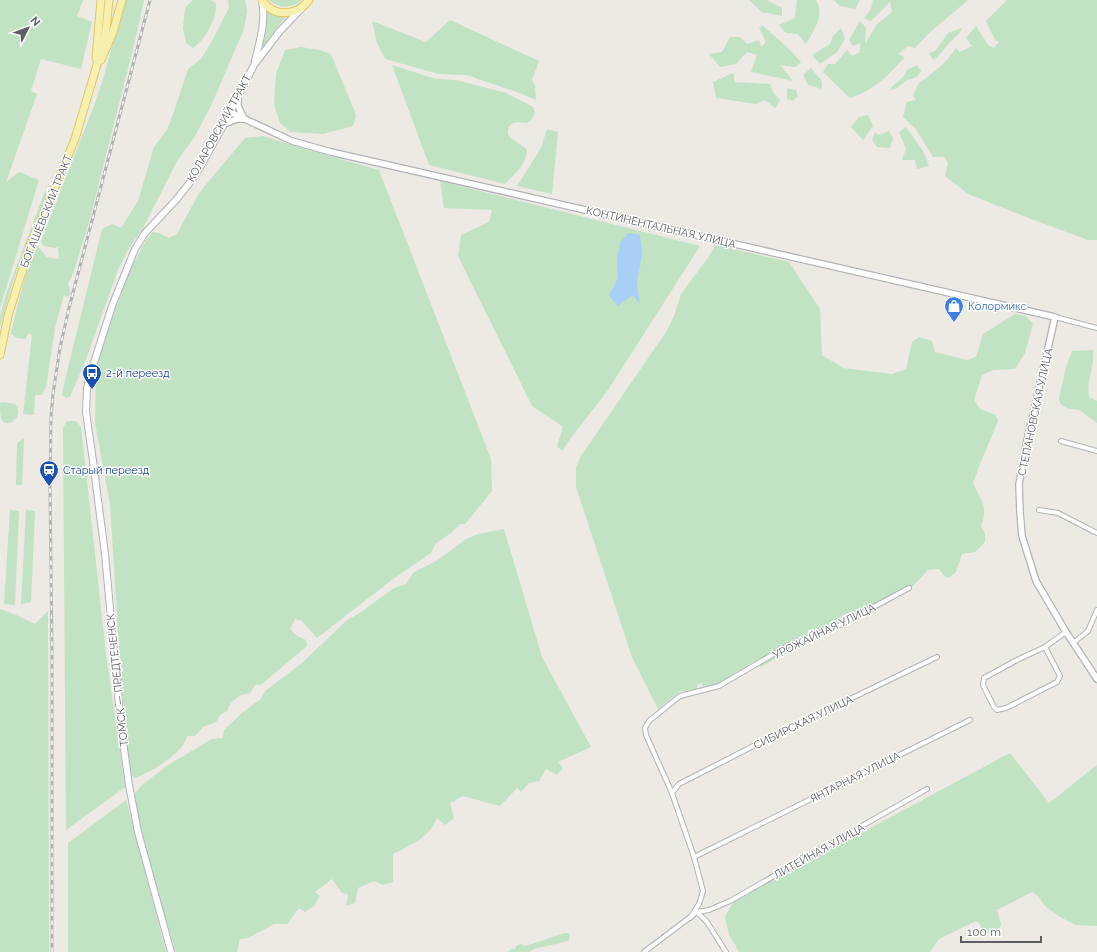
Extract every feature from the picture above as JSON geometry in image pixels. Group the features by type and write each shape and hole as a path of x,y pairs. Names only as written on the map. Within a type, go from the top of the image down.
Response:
{"main road":[{"name":"БОГАШЁВСКИЙ ТРАКТ","path":"96,68 96,45 101,0"},
{"name":"БОГАШЁВСКИЙ ТРАКТ","path":"0,355 16,286 30,247 76,139 106,29 109,0"},
{"path":"96,68 106,50 113,32 122,0"},
{"path":"262,0 272,9 280,13 294,12 302,8"},
{"path":"254,66 264,25 262,0"},
{"path":"254,66 268,45 309,0"},
{"name":"КОЛАРОВСКИЙ ТРАКТ","path":"85,404 86,388 112,306 135,249 145,233 188,185 224,124 254,66"},
{"name":"ТОМСК — ПРЕДТЕЧЕНСК","path":"85,404 105,554 121,727 131,797 138,832 171,952"}],"street":[{"path":"224,124 237,119 244,119 238,106 238,97"},
{"name":"КОНТИНЕНТАЛЬНАЯ УЛИЦА","path":"230,112 292,141 331,152 1055,317 1097,328"},
{"name":"СТЕПАНОВСКАЯ УЛИЦА","path":"1055,317 1027,441 1019,484 1022,536 1036,581 1066,632 1097,679"},
{"path":"1062,440 1097,451"},
{"path":"1039,510 1058,514 1097,533"},
{"name":"УРОЖАЙНАЯ УЛИЦА","path":"672,793 646,735 645,728 648,721 680,696 719,686 789,645 838,626 908,588"},
{"path":"1073,643 1088,630 1097,610"},
{"path":"1045,647 1060,676 1059,680 1006,708 997,710 983,685 984,678 1045,647 1066,632"},
{"name":"СИБИРСКАЯ УЛИЦА","path":"672,793 679,784 706,770 937,656"},
{"name":"ЯНТАРНАЯ УЛИЦА","path":"694,857 970,720"},
{"name":"ЛИТЕЙНАЯ УЛИЦА","path":"697,912 709,910 730,901 927,789"},
{"path":"672,793 694,857 703,891 699,904 690,918"},
{"path":"644,952 697,912 707,922 726,952"}],"green space":[{"path":"0,0 83,0 77,16 92,22 81,69 41,59 31,91 37,94 6,182 19,172 39,180 0,308"},
{"path":"125,0 144,0 136,37 89,222 72,277 68,283 71,294 67,297 64,295 55,328 46,387 42,395 35,395 34,415 23,414 32,335 28,333 26,339 17,338 11,334 19,300 28,267 37,245 47,257 59,259 58,247 55,248 44,246 41,241 94,106"},
{"path":"193,0 210,0 216,3 216,9 215,16 206,34 193,48 186,43 183,28 185,8"},
{"path":"228,0 245,0 247,11 244,29 210,108 195,136 177,161 143,228 129,248 118,270 85,362 70,397 66,398 62,395 65,380 102,229 112,224 121,228 138,201 154,147 167,130 188,69 201,59 212,41 229,8"},
{"path":"269,0 302,0 294,5 286,7 277,5"},
{"path":"749,0 767,0 782,8 782,16 762,12"},
{"path":"797,0 816,0 818,6 819,17 806,44 798,34 786,33 779,25 795,18"},
{"path":"834,0 860,0 855,9 840,6"},
{"path":"873,0 968,0 929,33 915,48 908,46 898,54 905,57 874,86 850,98 823,72 828,64 835,64 847,50 852,56 860,52 860,43 853,46 849,40 860,21 866,28 865,44 877,24 892,12 890,2 871,21 864,18 871,9"},
{"path":"1007,0 1097,0 1097,240 1088,240 968,194 945,176 948,163 944,157 933,157 915,128 903,117 907,102 916,100 913,96 918,84 940,67 956,48 960,52 972,46 966,38 976,26 988,45 994,48 999,42 995,40 986,21"},
{"path":"265,10 275,15 286,17 272,34 258,56"},
{"path":"450,20 539,61 532,80 535,86 536,100 466,75 439,74 385,59 377,43 372,21 426,42"},
{"path":"763,26 786,46 801,62 796,67 780,65 793,81 751,72 757,55 747,52 736,64 720,67 709,54 722,52 730,37 740,37 747,44 759,40 761,47 766,42 759,27"},
{"path":"841,28 845,39 837,52 820,64 812,55 830,44 833,36"},
{"path":"962,28 934,60 929,54 936,50 948,33"},
{"path":"301,47 331,54 356,115 353,126 323,134 291,132 280,123 274,105 276,74 285,50"},
{"path":"392,65 436,79 456,80 506,93 533,107 535,113 532,119 527,123 513,123 509,127 508,135 510,138 527,150 525,160 505,184 429,165"},
{"path":"917,65 921,71 917,77 907,80 897,88 889,91 903,77 907,70"},
{"path":"811,68 822,81 822,89 808,85 803,75"},
{"path":"733,73 735,82 770,84 773,92 780,100 775,108 765,100 756,104 716,98 713,82"},
{"path":"787,88 796,90 798,96 793,101 787,99"},
{"path":"868,115 873,126 863,140 851,127 859,117"},
{"path":"906,127 923,151 929,166 917,169 915,160 902,160 906,149 899,132"},
{"path":"547,129 558,132 552,194 517,186 541,148"},
{"path":"889,131 893,138 890,148 877,147 872,140 875,132 879,135"},
{"path":"263,136 379,170 491,459 492,491 465,524 460,524 451,533 436,543 431,553 393,579 317,638 302,621 295,619 290,629 297,636 306,640 307,646 262,684 255,685 250,693 242,695 236,699 227,711 221,714 216,722 203,727 195,736 187,736 180,749 166,761 158,767 135,778 131,774 124,727 110,504 95,423 96,368 129,272 146,240 153,232 169,238 177,234 199,193 245,138"},
{"path":"440,181 700,246 608,390 562,451 557,446 563,427 532,406 458,256 461,235 489,222 492,210 444,208"},
{"path":"45,191 47,191 48,194 14,278 0,327 0,316 6,294"},
{"path":"716,245 789,262 820,309 822,355 843,368 892,374 906,369 912,342 919,337 932,341 935,352 967,360 976,357 983,334 1015,314 1026,316 1033,324 1025,353 1015,369 993,370 982,375 974,400 980,409 996,415 998,421 973,483 983,504 984,514 981,526 985,534 985,542 975,552 962,554 956,572 949,578 944,576 939,569 928,570 912,587 895,595 861,616 851,617 846,614 841,617 824,635 812,640 800,642 796,646 761,667 753,662 733,674 731,680 718,689 712,688 706,690 701,683 697,685 697,690 692,697 685,691 680,691 658,709 632,657 576,487 576,467 581,456 666,332 674,316 681,294"},
{"path":"1093,350 1093,362 1088,391 1089,397 1097,401 1097,423 1079,410 1066,408 1060,403 1059,398 1066,367 1072,351"},
{"path":"0,403 15,404 18,409 16,418 10,423 3,422 1,418"},
{"path":"67,421 76,421 81,427 106,654 125,787 66,830 63,428"},
{"path":"24,438 22,485 16,485 17,443"},
{"path":"10,510 19,511 15,605 4,604"},
{"path":"26,510 35,511 31,602 21,604"},
{"path":"504,529 542,657 591,747 558,762 563,768 557,775 546,769 539,781 529,783 521,792 517,788 500,806 463,796 450,803 454,818 445,825 437,818 434,825 425,836 393,854 393,882 383,885 374,881 358,888 355,903 346,906 348,894 342,893 332,879 315,892 320,896 314,906 305,912 299,908 287,924 274,924 248,938 240,939 237,952 176,952 150,867 134,795 142,785 168,765 212,739 223,738 224,730 243,712 261,699 265,691 301,664 346,621 394,588 406,584 414,572 438,560 466,539 478,534"},
{"path":"0,609 35,624 48,611 49,952 0,952"},
{"path":"1010,753 1049,803 1097,765 1097,926 1076,925 1060,917 1045,906 1038,896 1032,892 997,910 1001,924 999,931 992,934 983,932 980,924 976,921 939,939 930,952 739,952 729,935 725,917 734,901"},
{"path":"126,800 166,952 68,952 68,843"},
{"path":"564,933 569,933 570,937 568,941 534,949 529,952 507,952 511,949 515,949 516,946 521,944 526,946"}],"water":[{"path":"628,233 640,235 642,254 637,283 640,304 632,295 618,306 609,296 618,278 617,260 620,243"}],"railway":[{"path":"52,952 52,653 50,487 51,417 53,394 60,348 69,308 150,0"}],"place":[{"name":"Колормикс","path":"954,323"},
{"name":"2-й переезд","path":"92,390"},
{"name":"Старый переезд","path":"49,487"}]}
